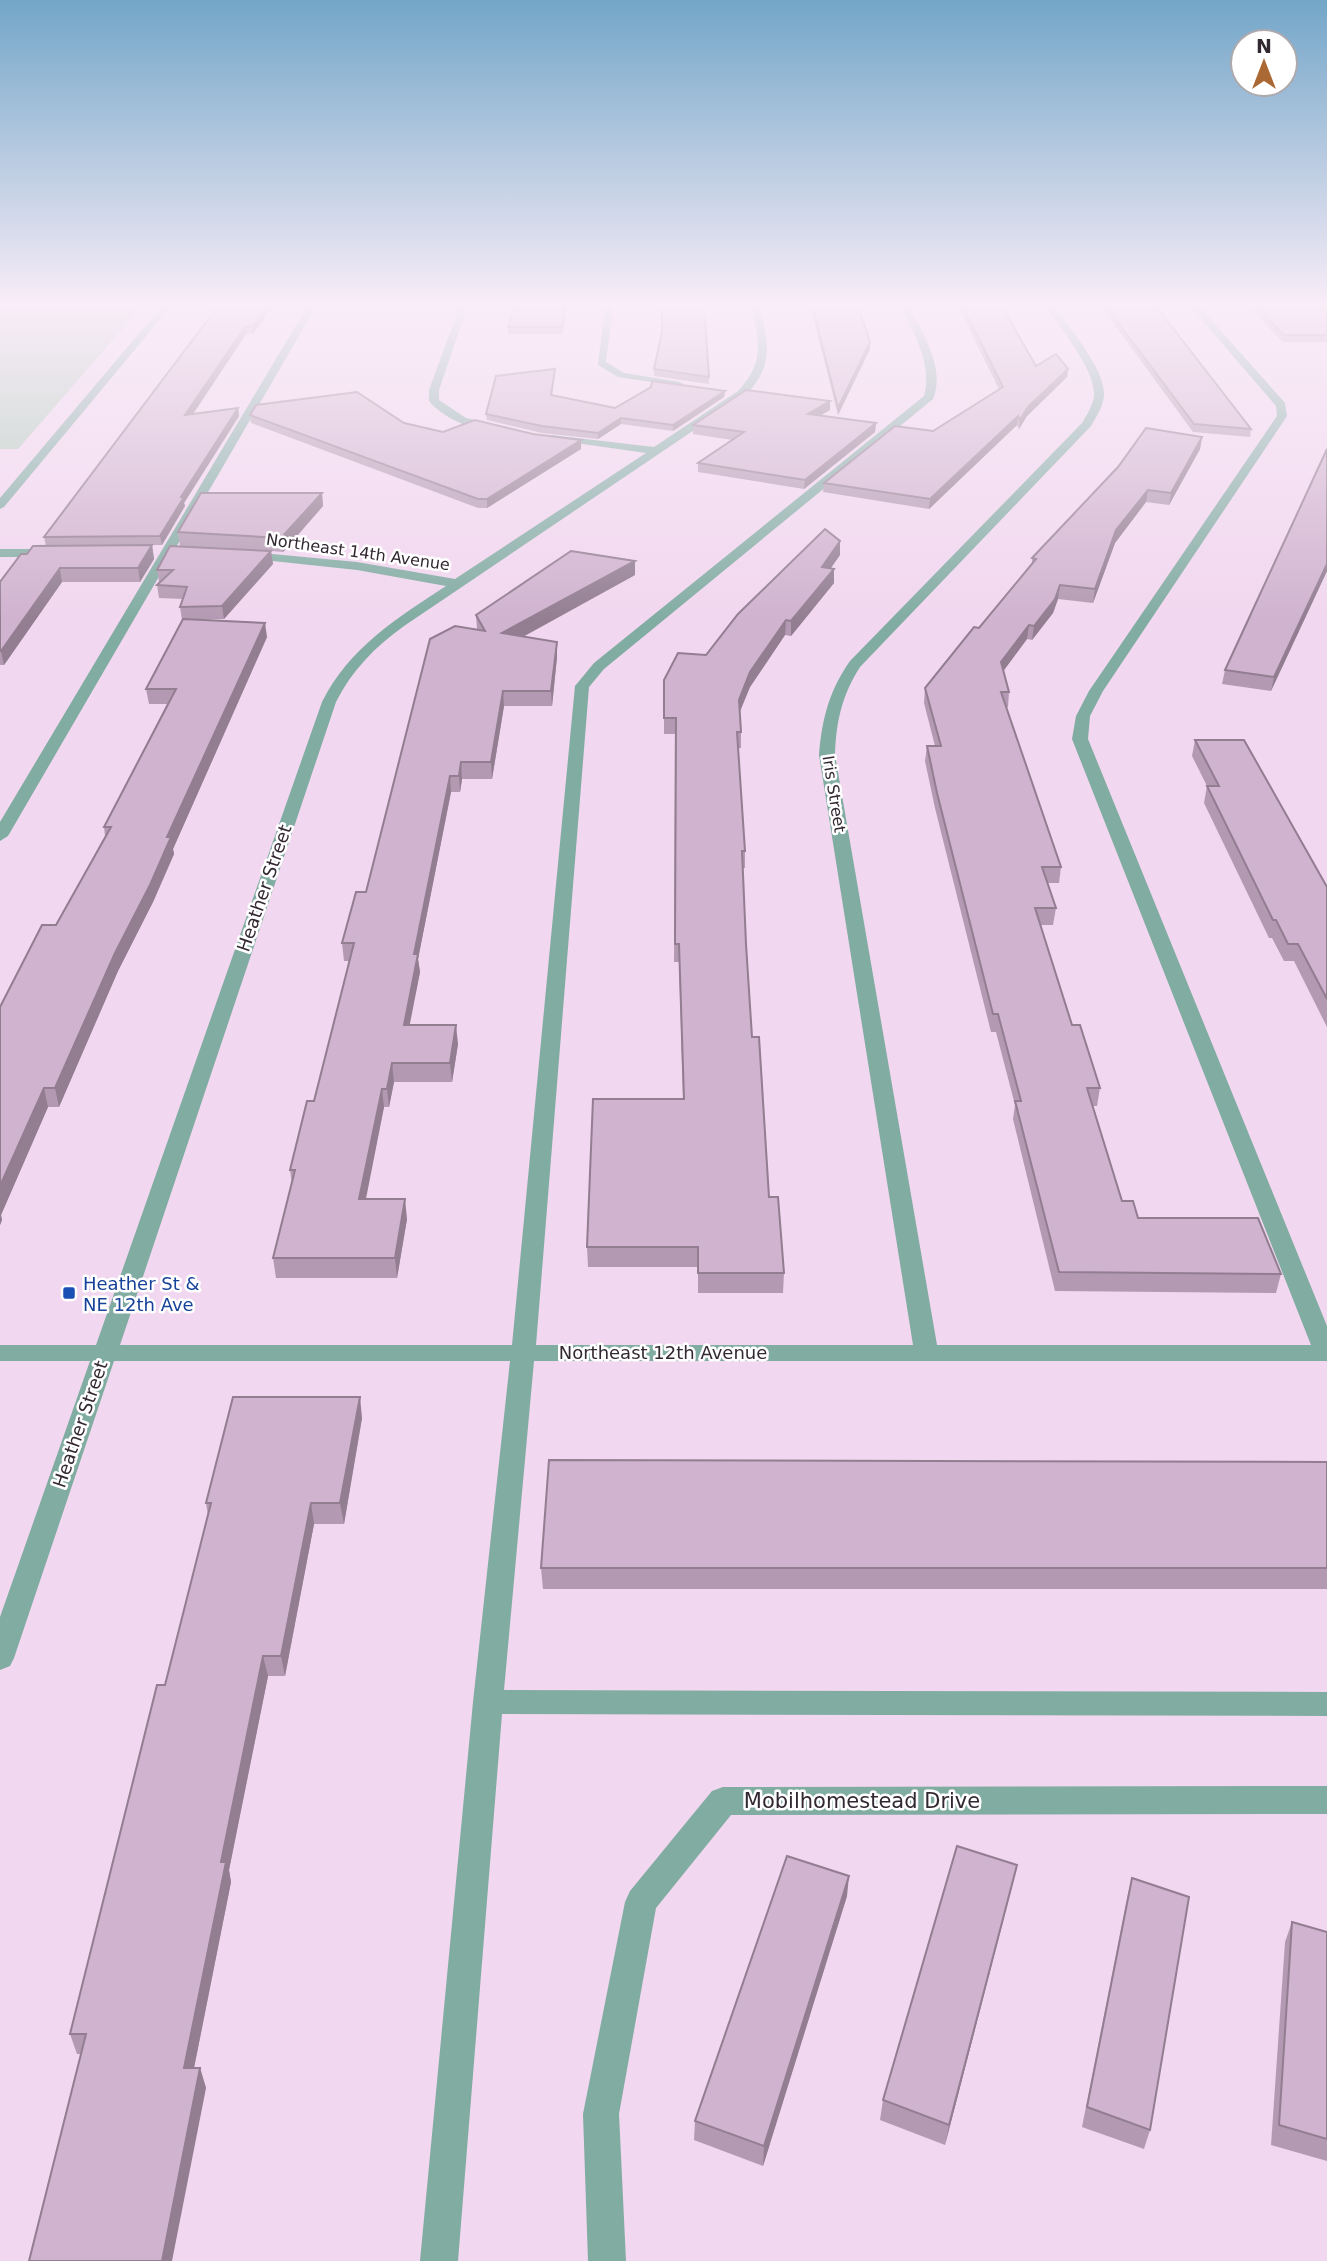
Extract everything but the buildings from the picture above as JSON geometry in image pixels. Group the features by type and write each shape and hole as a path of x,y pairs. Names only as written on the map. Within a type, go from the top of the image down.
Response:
{"street":[{"path":"0,505 79,411"},
{"path":"0,836 250,411"},
{"path":"443,411 456,417 508,431"},
{"name":"Heather Street","path":"0,1658 329,702 340,679 358,656 379,637 657,451 711,411"},
{"path":"439,2261 582,687 599,666 912,411"},
{"name":"Iris Street","path":"926,1351 829,769 828,725 836,691 855,664 1087,424 1095,411"},
{"path":"1282,411 1282,416 1096,691 1083,716 1080,739 1327,1353"},
{"path":"548,436 657,451"},
{"path":"0,553 72,553"},
{"name":"Northeast 14th Avenue","path":"228,554 346,564 458,583"},
{"name":"Northeast 12th Avenue","path":"0,1353 1327,1353"},
{"path":"488,1702 1327,1704"},
{"name":"Mobilhomestead Drive","path":"607,2261 601,2114 641,1902 723,1801 1327,1800"}],"green space":[{"path":"0,411 51,411 18,449 0,449"}],"place":[{"name":"Heather St & NE 12th Ave","path":"69,1293"}]}
